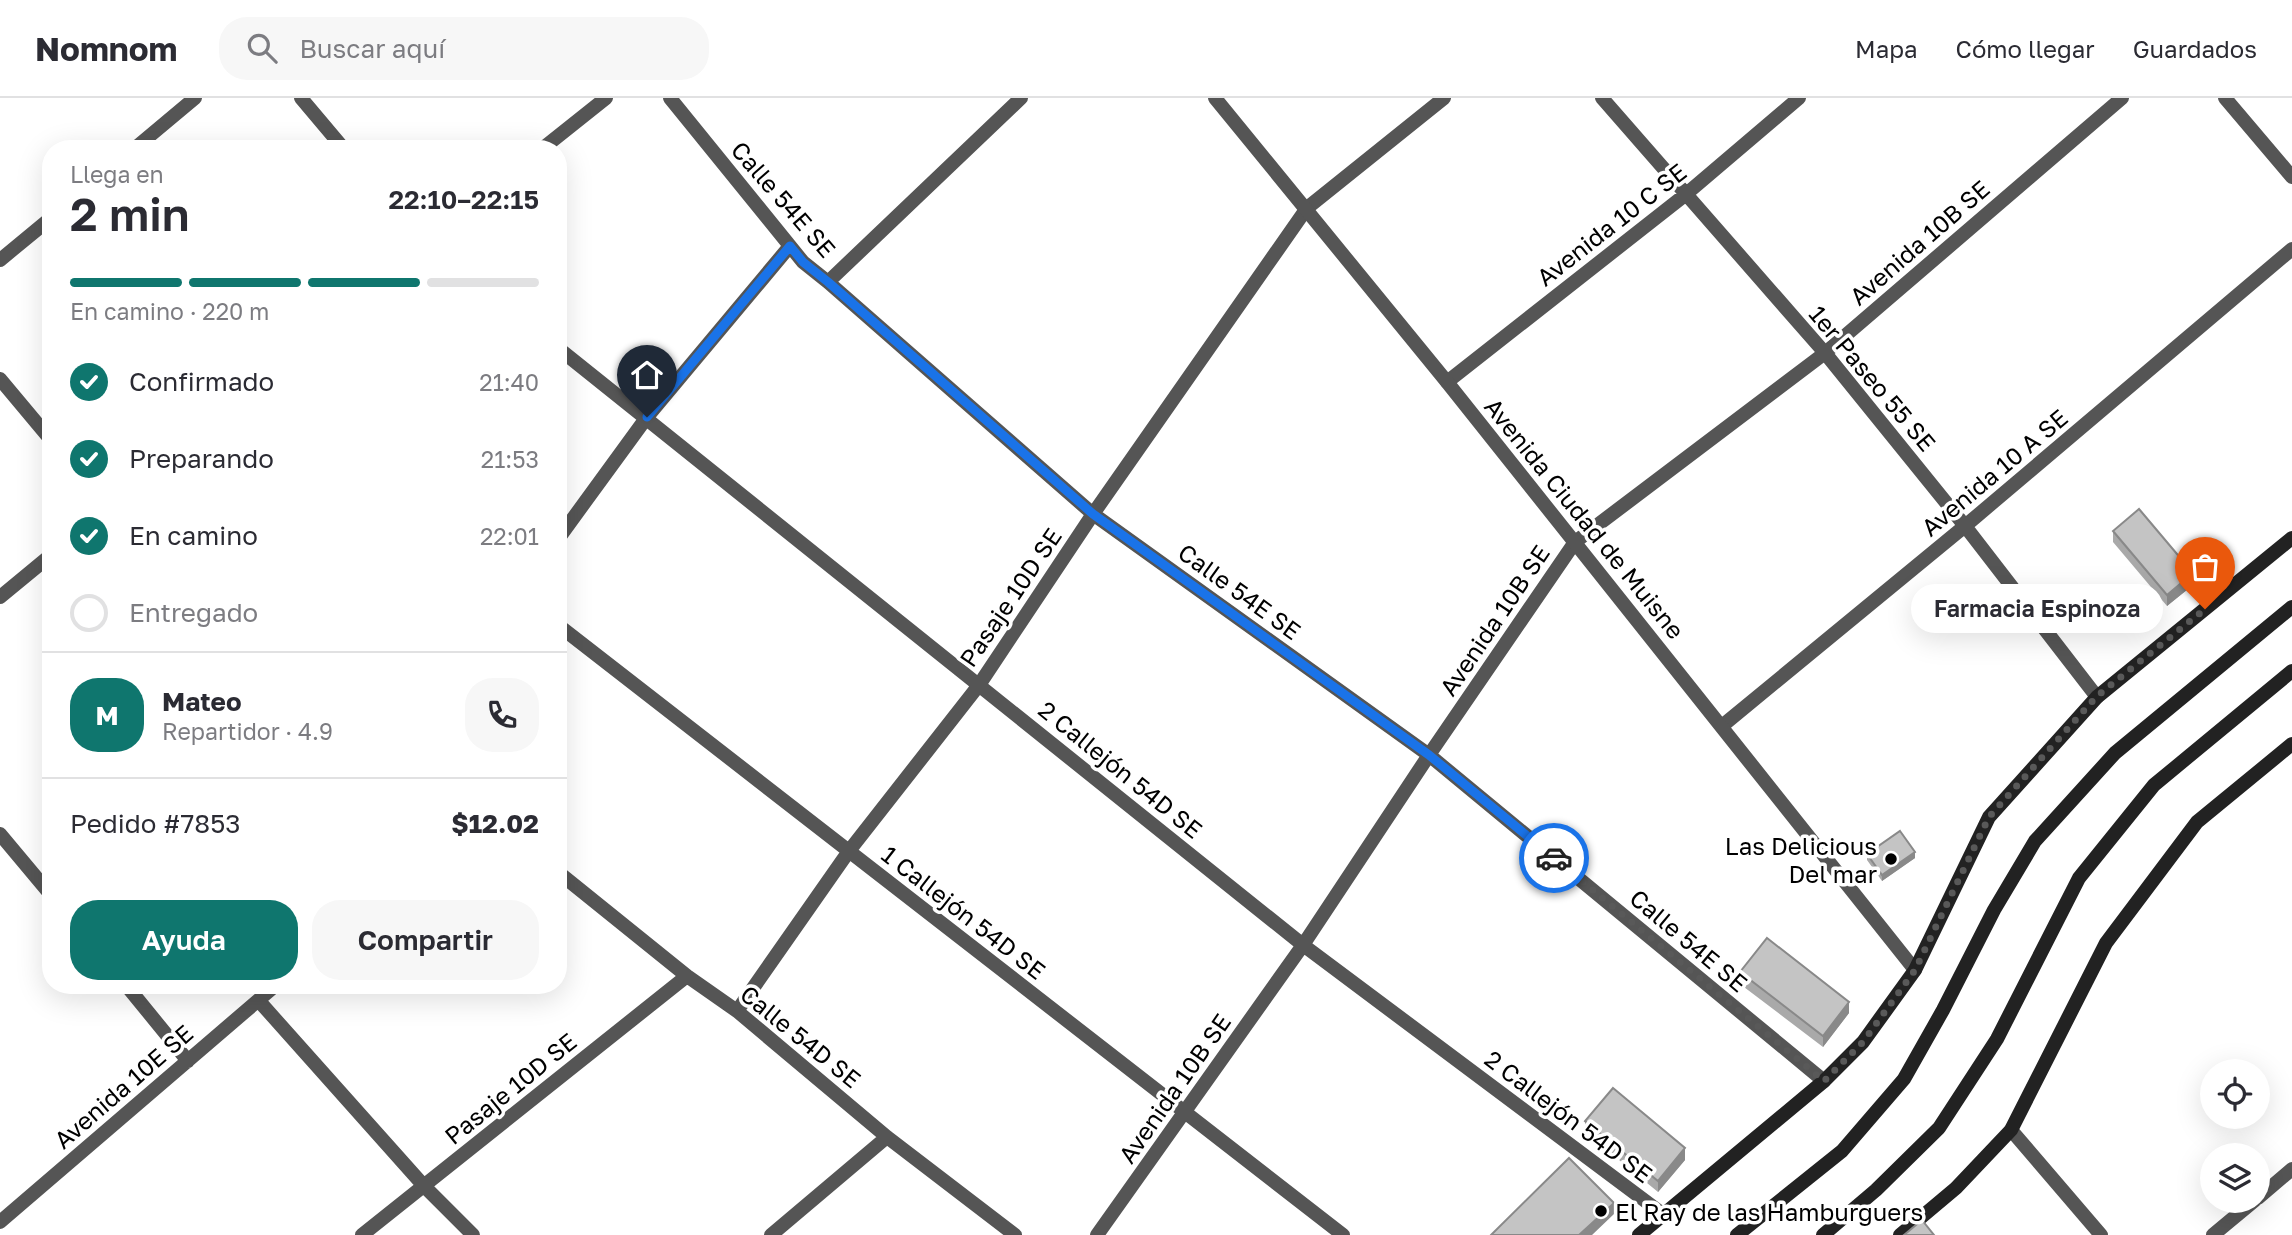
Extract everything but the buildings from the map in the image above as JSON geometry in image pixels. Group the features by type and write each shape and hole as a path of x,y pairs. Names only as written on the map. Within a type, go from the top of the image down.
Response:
{"main road":[{"path":"1639,1235 1824,1081 1863,1042 1915,970 1989,817 2096,697 2292,538"},
{"path":"1737,1235 1842,1151 1904,1079 1994,910 2035,841 2115,753 2292,607"},
{"path":"1823,1235 1876,1190 1939,1128 1997,1039 2079,878 2154,785 2292,671"},
{"path":"1900,1235 1956,1188 2011,1130 2106,943 2197,822 2292,744"}],"street":[{"path":"145,140 195,98"},
{"path":"301,98 336,140"},
{"path":"553,140 606,98"},
{"name":"Calle 54E SE","path":"670,98 803,262 1093,514 1429,755 1824,1081"},
{"path":"828,282 1021,98"},
{"name":"Avenida Ciudad de Muisne","path":"1215,98 1575,541 1915,970"},
{"name":"Pasaje 10D SE","path":"737,1011 849,851 979,685 1093,514 1307,208 1444,98"},
{"name":"1er Paseo 55 SE","path":"1602,98 1825,353 1965,526 2096,697"},
{"name":"Avenida 10 C SE","path":"1447,382 1685,195 1799,98"},
{"name":"Avenida 10B SE","path":"1097,1235 1303,945 1575,541 1825,353 2122,98"},
{"path":"2225,98 2292,177"},
{"path":"0,260 42,225"},
{"path":"567,527 647,417 790,246"},
{"name":"Avenida 10 A SE","path":"1721,726 1965,526 2292,249"},
{"name":"2 Callejón 54D SE","path":"567,355 1303,945 1664,1215"},
{"path":"0,379 42,429"},
{"path":"0,597 42,562"},
{"name":"1 Callejón 54D SE","path":"567,632 1343,1235"},
{"path":"0,834 42,884"},
{"name":"Calle 54D SE","path":"567,879 687,976 737,1011 887,1137 1014,1235"},
{"name":"Pasaje 10D SE","path":"362,1235 687,976"},
{"path":"133,994 188,1061"},
{"name":"Avenida 10E SE","path":"0,1222 266,994"},
{"path":"258,1001 424,1185 473,1235"},
{"path":"2011,1130 2101,1235"},
{"path":"771,1235 887,1137"},
{"path":"2270,1187 2292,1169"},
{"path":"2213,1235 2239,1213"}],"way so far":[{"path":"1554,858 1824,1081 1863,1042 1915,970 1989,817 2096,697 2205,609"}],"place":[{"name":"Farmacia Espinoza","path":"2205,609"},
{"name":"Las Delicious Del mar","path":"1891,859"},
{"name":"El Ray de las Hamburguers","path":"1601,1211"}],"route":[{"path":"647,417 790,246 803,262 1093,514 1429,755 1554,858"}]}
